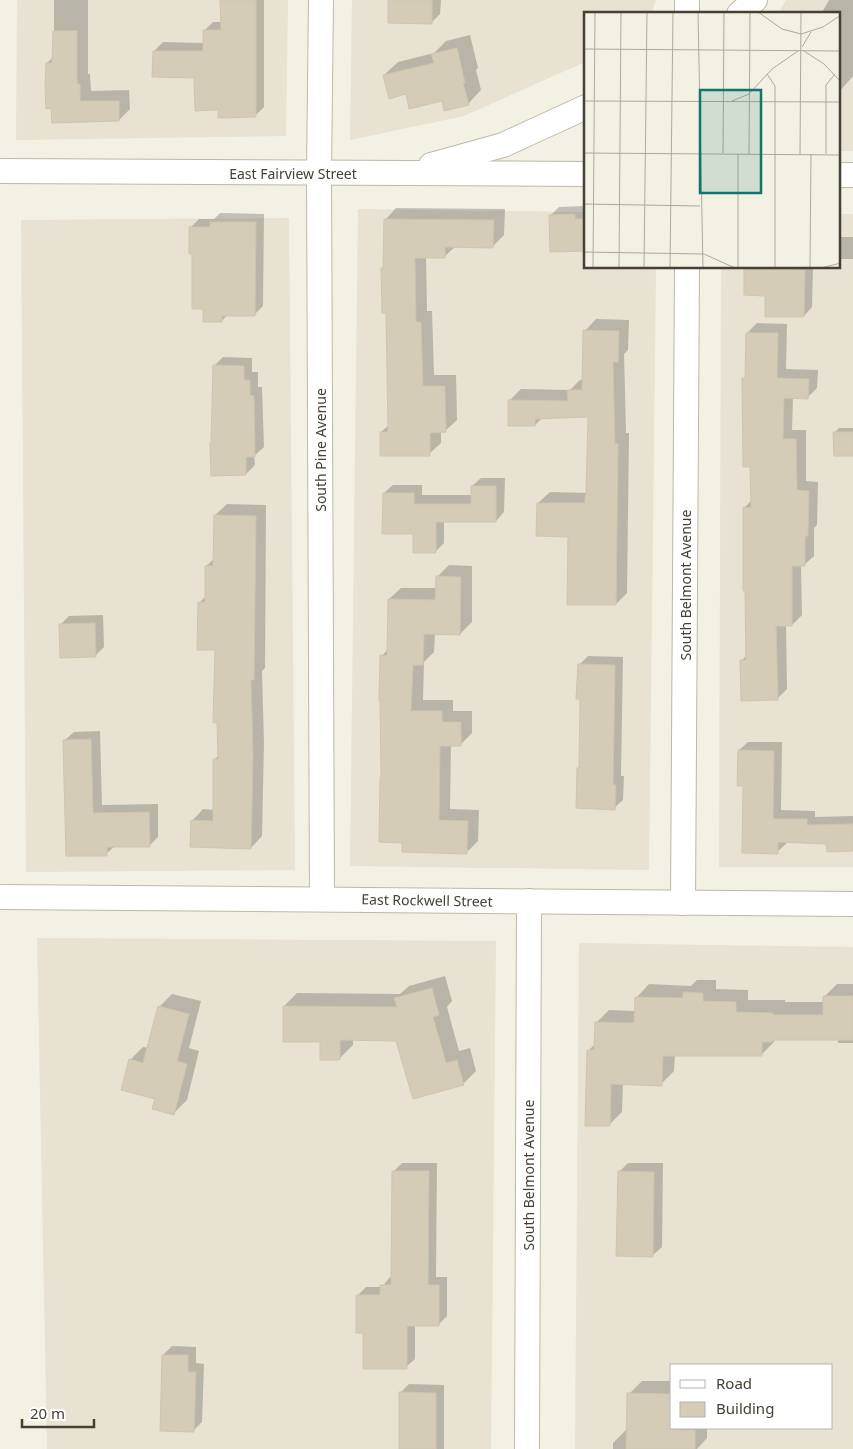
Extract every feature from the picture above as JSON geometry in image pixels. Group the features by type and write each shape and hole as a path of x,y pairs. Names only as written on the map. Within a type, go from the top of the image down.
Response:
{"street":[{"name":"South Pine Avenue","path":"321,0 319,173 322,899"},
{"path":"741,12 754,0"},
{"path":"403,173 503,145 584,108"},
{"name":"East Fairview Street","path":"0,171 584,174"},
{"path":"840,175 853,175"},
{"name":"South Belmont Avenue","path":"683,902 687,269"},
{"name":"East Rockwell Street","path":"0,897 853,904"},
{"name":"South Belmont Avenue","path":"528,1449 529,901"}],"shaded area":[{"path":"17,0 288,0 286,136 16,140"},
{"path":"352,0 656,0 652,12 584,12 584,62 464,116 350,140"},
{"path":"786,0 853,0 853,151 840,151 840,12 779,12"},
{"path":"358,209 584,212 584,269 656,269 649,870 350,866"},
{"path":"840,214 853,214 853,867 719,867 721,269 840,269"},
{"path":"289,218 295,870 26,872 21,220"},
{"path":"37,938 496,941 491,1449 47,1449"},
{"path":"579,943 853,947 853,1449 575,1449"}],"building":[{"path":"220,0 256,0 256,117 218,118 218,110 195,111 194,78 152,77 153,51 203,51 203,30 221,30"},
{"path":"388,0 432,0 432,24 388,23"},
{"path":"53,31 77,31 77,84 80,84 80,101 119,101 119,121 52,123 51,108 46,109 45,85 46,63 52,63"},
{"path":"457,48 469,105 444,111 442,101 409,109 406,94 389,99 383,75 434,63 431,54"},
{"path":"575,214 575,219 584,219 584,251 550,252 549,215"},
{"path":"384,219 494,220 493,248 445,247 445,258 415,258 416,322 421,322 423,386 445,386 446,432 430,433 430,456 380,456 380,432 388,432 386,313 382,313 381,268 383,268"},
{"path":"210,222 256,222 255,316 222,316 222,322 203,322 203,309 192,309 192,254 189,254 189,227 210,227"},
{"path":"744,269 805,270 804,317 765,317 765,296 744,295"},
{"path":"583,330 619,331 618,362 613,362 615,443 618,444 616,605 567,605 568,537 536,536 537,503 585,503 588,417 535,419 535,426 508,426 508,400 568,401 567,390 582,390"},
{"path":"746,333 778,333 777,378 809,379 808,399 784,398 783,439 796,439 797,490 809,491 808,536 805,536 805,566 792,566 792,626 776,626 778,700 741,701 740,660 746,660 745,591 743,591 743,507 751,508 750,467 743,467 742,378 745,378"},
{"path":"213,365 244,366 244,380 250,380 250,395 254,396 255,457 246,457 246,475 211,476 210,443"},
{"path":"833,432 853,432 853,456 834,456"},
{"path":"471,486 496,486 496,522 436,522 436,553 413,553 413,534 382,534 383,493 414,493 414,504 471,504"},
{"path":"214,515 256,516 254,680 251,680 253,755 251,849 190,847 191,820 213,821 213,759 218,759 217,723 213,723 215,650 197,650 198,602 205,602 205,566 213,566"},
{"path":"436,576 461,577 460,635 424,634 423,665 413,665 411,711 442,711 442,722 461,722 461,746 440,746 439,820 468,821 467,854 402,852 402,843 379,842 381,777 380,655 387,656 388,599 435,600"},
{"path":"95,623 96,657 60,658 59,624"},
{"path":"578,664 615,665 613,785 616,785 615,810 576,808 577,768 579,768 580,699 576,699"},
{"path":"91,739 93,813 149,812 150,847 107,847 107,856 66,856 63,740"},
{"path":"738,750 774,751 773,819 807,819 807,825 853,824 853,851 827,852 826,844 778,842 778,854 742,853 743,786 737,786"},
{"path":"432,988 439,1015 433,1017 446,1063 457,1060 464,1085 413,1099 396,1041 340,1040 340,1060 320,1060 320,1042 283,1042 283,1006 397,1007 394,998"},
{"path":"683,992 703,993 703,1001 736,1002 736,1012 773,1013 773,1015 823,1015 823,996 853,996 853,1040 772,1040 772,1042 762,1042 762,1056 663,1056 662,1086 611,1084 610,1126 585,1126 587,1050 594,1050 595,1022 634,1023 635,997 683,998"},
{"path":"158,1006 189,1014 177,1061 187,1064 174,1115 152,1109 155,1099 121,1090 129,1059 143,1063"},
{"path":"392,1171 429,1171 428,1285 439,1285 439,1326 407,1326 407,1369 363,1369 363,1333 356,1333 356,1295 380,1295 380,1285 391,1285"},
{"path":"618,1171 654,1172 653,1257 616,1256"},
{"path":"162,1355 188,1355 188,1372 196,1372 194,1432 160,1431"},
{"path":"399,1392 436,1393 436,1449 399,1449"},
{"path":"627,1393 670,1394 670,1429 695,1430 695,1449 626,1449"}]}
